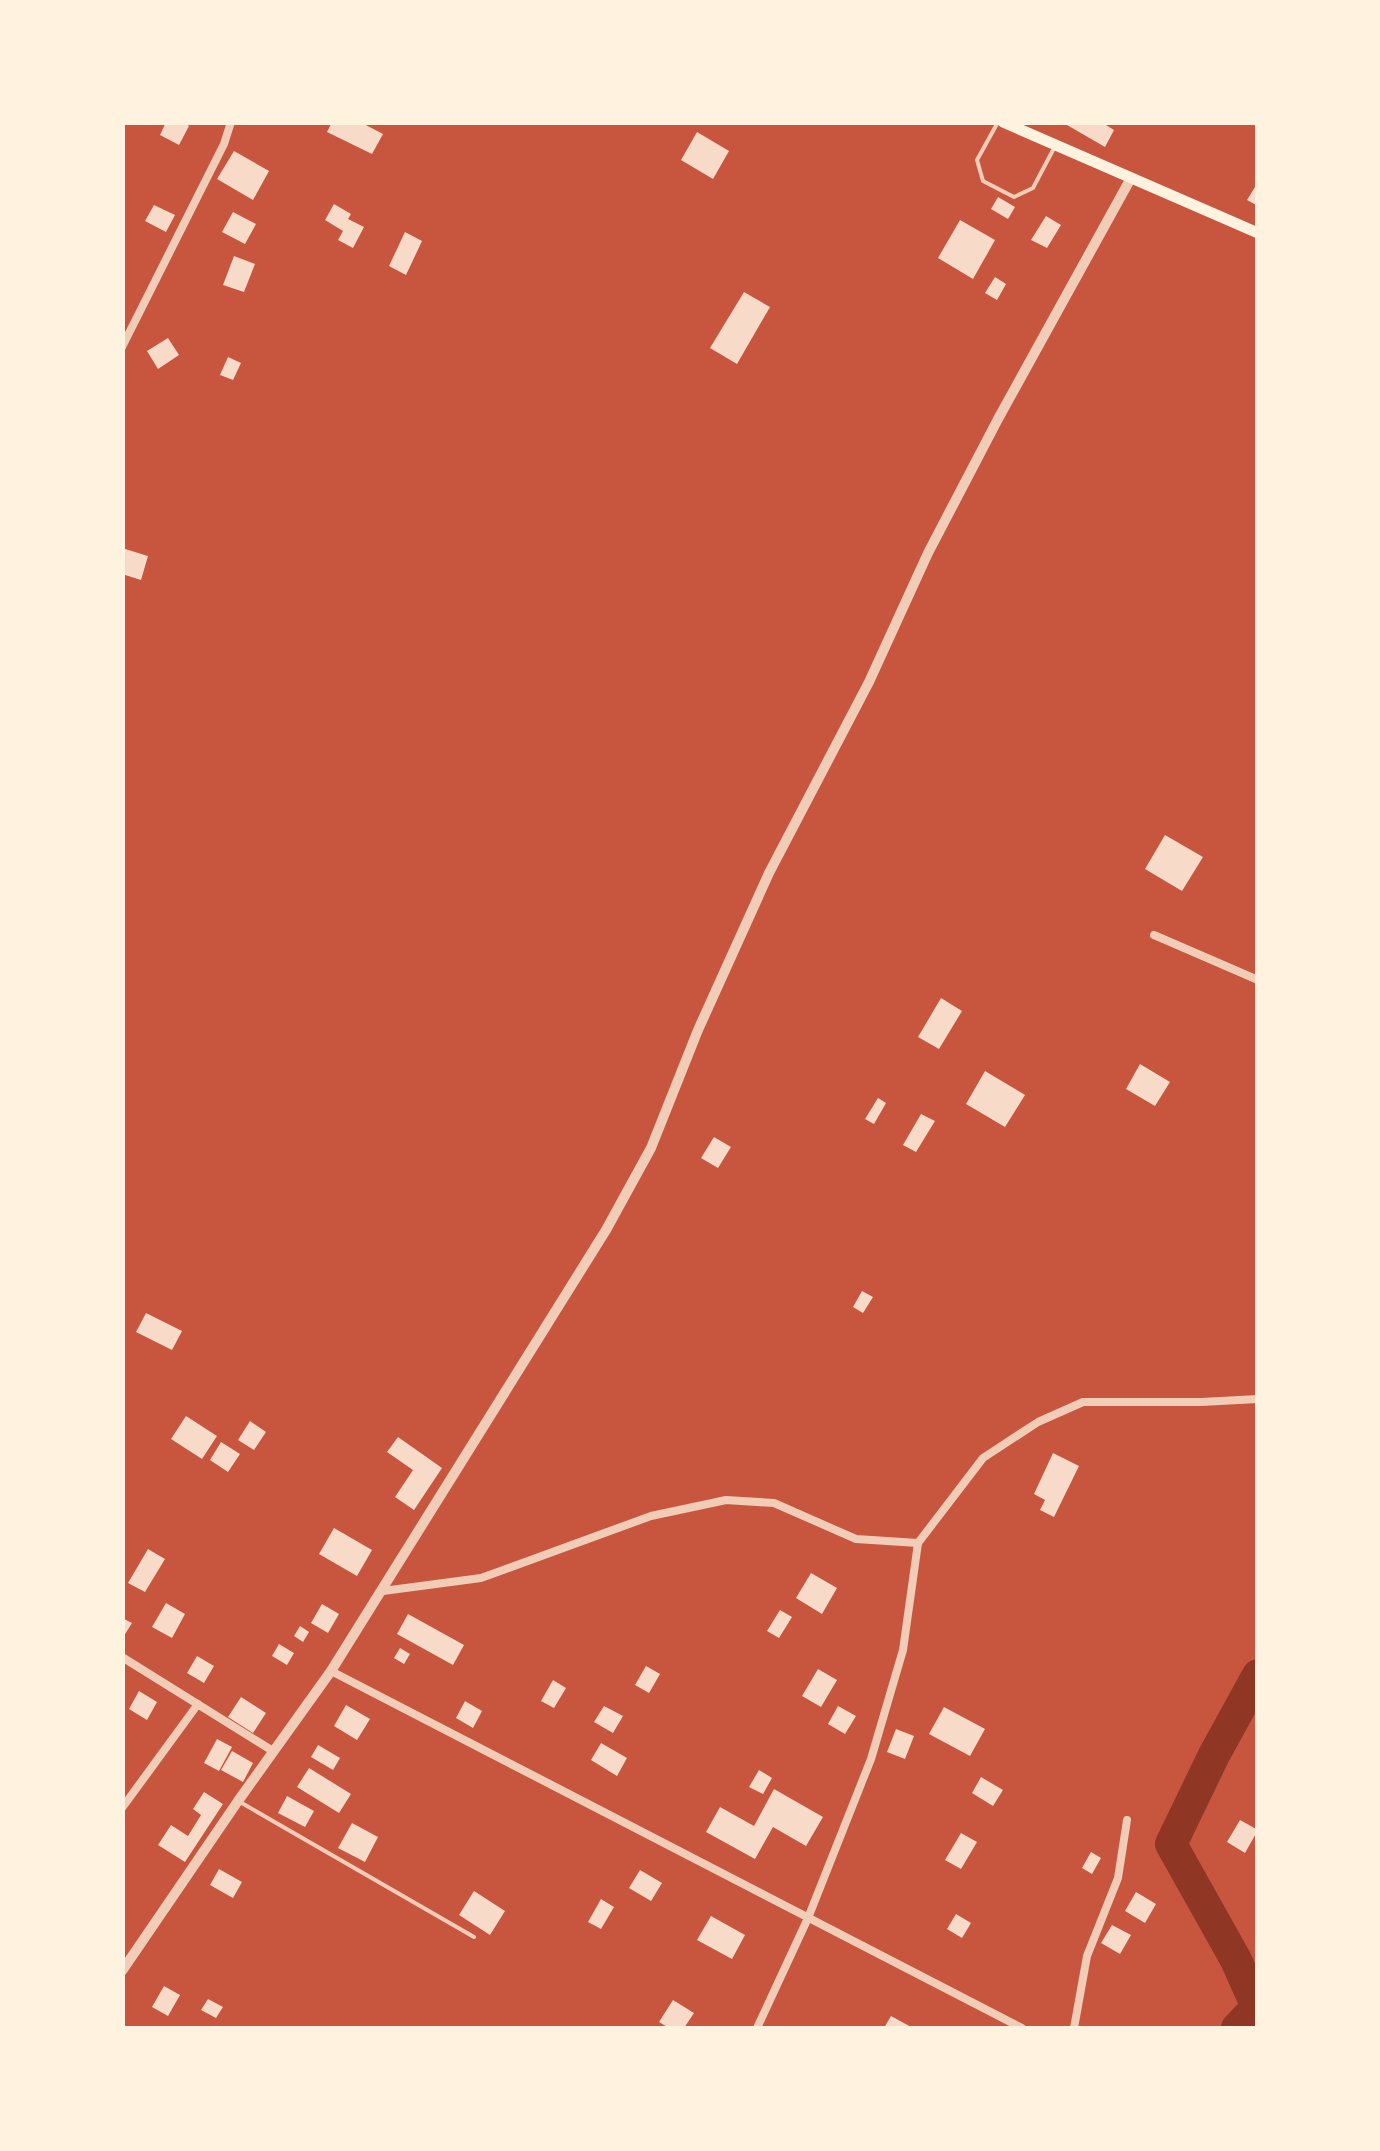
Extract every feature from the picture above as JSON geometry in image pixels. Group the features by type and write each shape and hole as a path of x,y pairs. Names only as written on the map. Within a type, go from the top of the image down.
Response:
{"main road":[{"path":"1001,122 1258,234"}],"street":[{"path":"122,347 224,144 231,122"},
{"path":"122,1971 384,1590 606,1230 651,1148 698,1030 769,873 869,682 928,553 1131,178"},
{"path":"1154,935 1258,980"},
{"path":"757,2028 808,1918 872,1759 904,1650 918,1543 983,1458 1038,1422 1083,1402 1258,1398"},
{"path":"384,1590 481,1578 651,1516 726,1500 774,1503 856,1539 918,1543"},
{"path":"122,1657 273,1751"},
{"path":"331,1671 1022,2028"},
{"path":"122,1808 198,1704"},
{"path":"1074,2028 1087,1956 1118,1878 1127,1820"}],"lane":[{"path":"1001,122 977,160 983,180 1014,197 1033,188 1056,146"},
{"path":"238,1801 474,1938"}],"building":[{"path":"166,122 189,126 179,145 160,135"},
{"path":"332,122 360,122 383,134 372,154 327,132"},
{"path":"1101,122 1114,130 1105,147 1067,125"},
{"path":"697,132 729,151 713,179 681,160"},
{"path":"234,151 269,171 253,200 217,179"},
{"path":"1258,182 1258,206 1247,200"},
{"path":"998,197 1015,207 1008,219 991,209"},
{"path":"334,204 351,214 348,219 364,227 353,248 338,240 343,231 325,220"},
{"path":"154,205 175,215 166,232 145,221"},
{"path":"233,212 256,224 245,244 222,232"},
{"path":"1046,216 1061,225 1047,248 1031,240"},
{"path":"960,220 995,240 973,279 938,258"},
{"path":"405,232 422,241 406,275 389,266"},
{"path":"234,256 255,264 244,292 223,285"},
{"path":"995,277 1006,284 997,300 985,293"},
{"path":"744,292 770,307 737,364 710,348"},
{"path":"168,338 179,355 158,369 147,351"},
{"path":"228,357 241,363 233,380 220,375"},
{"path":"122,548 148,556 141,580 122,574"},
{"path":"1165,835 1203,857 1182,891 1145,869"},
{"path":"941,998 962,1011 939,1049 918,1037"},
{"path":"1140,1064 1170,1082 1155,1106 1126,1089"},
{"path":"985,1071 1025,1095 1005,1127 966,1104"},
{"path":"878,1098 886,1103 874,1124 865,1119"},
{"path":"921,1114 935,1121 916,1152 903,1145"},
{"path":"714,1137 731,1147 718,1168 701,1158"},
{"path":"862,1291 873,1297 863,1313 853,1307"},
{"path":"146,1313 182,1331 172,1350 136,1332"},
{"path":"186,1416 217,1436 202,1459 171,1439"},
{"path":"250,1421 266,1432 254,1450 238,1440"},
{"path":"398,1437 442,1468 414,1510 395,1497 413,1470 387,1452"},
{"path":"221,1442 240,1454 228,1472 210,1460"},
{"path":"1053,1453 1079,1466 1054,1517 1040,1510 1045,1500 1034,1494"},
{"path":"334,1528 372,1550 357,1576 319,1554"},
{"path":"148,1549 165,1559 145,1592 128,1583"},
{"path":"811,1573 837,1588 822,1614 796,1598"},
{"path":"166,1603 185,1614 172,1638 152,1627"},
{"path":"322,1604 339,1614 328,1633 311,1623"},
{"path":"780,1610 792,1617 779,1638 767,1631"},
{"path":"408,1614 464,1645 453,1665 397,1634"},
{"path":"122,1618 132,1623 122,1639"},
{"path":"300,1626 309,1632 303,1642 294,1636"},
{"path":"279,1644 294,1653 287,1665 272,1656"},
{"path":"400,1648 410,1654 404,1664 394,1658"},
{"path":"197,1656 214,1666 204,1683 187,1673"},
{"path":"646,1666 660,1674 649,1693 635,1685"},
{"path":"818,1669 837,1680 821,1707 802,1696"},
{"path":"553,1680 566,1688 554,1708 541,1701"},
{"path":"139,1691 157,1702 147,1720 129,1709"},
{"path":"241,1697 266,1713 253,1733 228,1717"},
{"path":"465,1701 482,1711 473,1728 456,1718"},
{"path":"346,1705 370,1719 357,1740 334,1726"},
{"path":"604,1706 623,1716 613,1733 594,1722"},
{"path":"838,1706 856,1716 845,1734 828,1724"},
{"path":"944,1707 985,1729 970,1756 929,1734"},
{"path":"896,1729 914,1736 905,1759 887,1752"},
{"path":"217,1739 232,1747 219,1771 204,1763"},
{"path":"601,1743 627,1758 617,1776 591,1760"},
{"path":"318,1745 340,1758 333,1770 311,1757"},
{"path":"232,1751 253,1763 243,1782 221,1770"},
{"path":"309,1768 351,1794 339,1813 297,1787"},
{"path":"759,1770 772,1778 763,1794 749,1787"},
{"path":"981,1777 1003,1790 993,1806 972,1793"},
{"path":"774,1789 823,1817 806,1846 773,1827 755,1859 706,1832 720,1807 754,1826"},
{"path":"204,1792 223,1804 185,1862 158,1845 171,1825 188,1836 201,1815 193,1809"},
{"path":"287,1796 314,1811 305,1827 278,1813"},
{"path":"1240,1820 1258,1830 1245,1853 1227,1842"},
{"path":"352,1823 378,1837 365,1862 338,1848"},
{"path":"961,1833 977,1842 961,1869 945,1860"},
{"path":"1091,1852 1101,1858 1092,1874 1082,1868"},
{"path":"219,1869 242,1882 233,1898 210,1885"},
{"path":"640,1870 662,1883 651,1901 629,1888"},
{"path":"474,1891 505,1911 490,1935 459,1915"},
{"path":"1136,1892 1156,1904 1145,1923 1125,1911"},
{"path":"601,1899 614,1907 601,1929 588,1922"},
{"path":"956,1914 971,1923 962,1938 947,1929"},
{"path":"711,1916 745,1935 732,1959 697,1940"},
{"path":"1112,1925 1131,1935 1120,1954 1101,1943"},
{"path":"164,1986 180,1995 168,2016 152,2007"},
{"path":"208,1999 223,2007 216,2018 201,2010"},
{"path":"673,2000 694,2013 684,2028 669,2028 659,2022"},
{"path":"891,2016 913,2028 884,2028"}],"waterway":[{"path":"1237,2028 1257,2007 1236,1960 1171,1844 1258,1675"}]}
